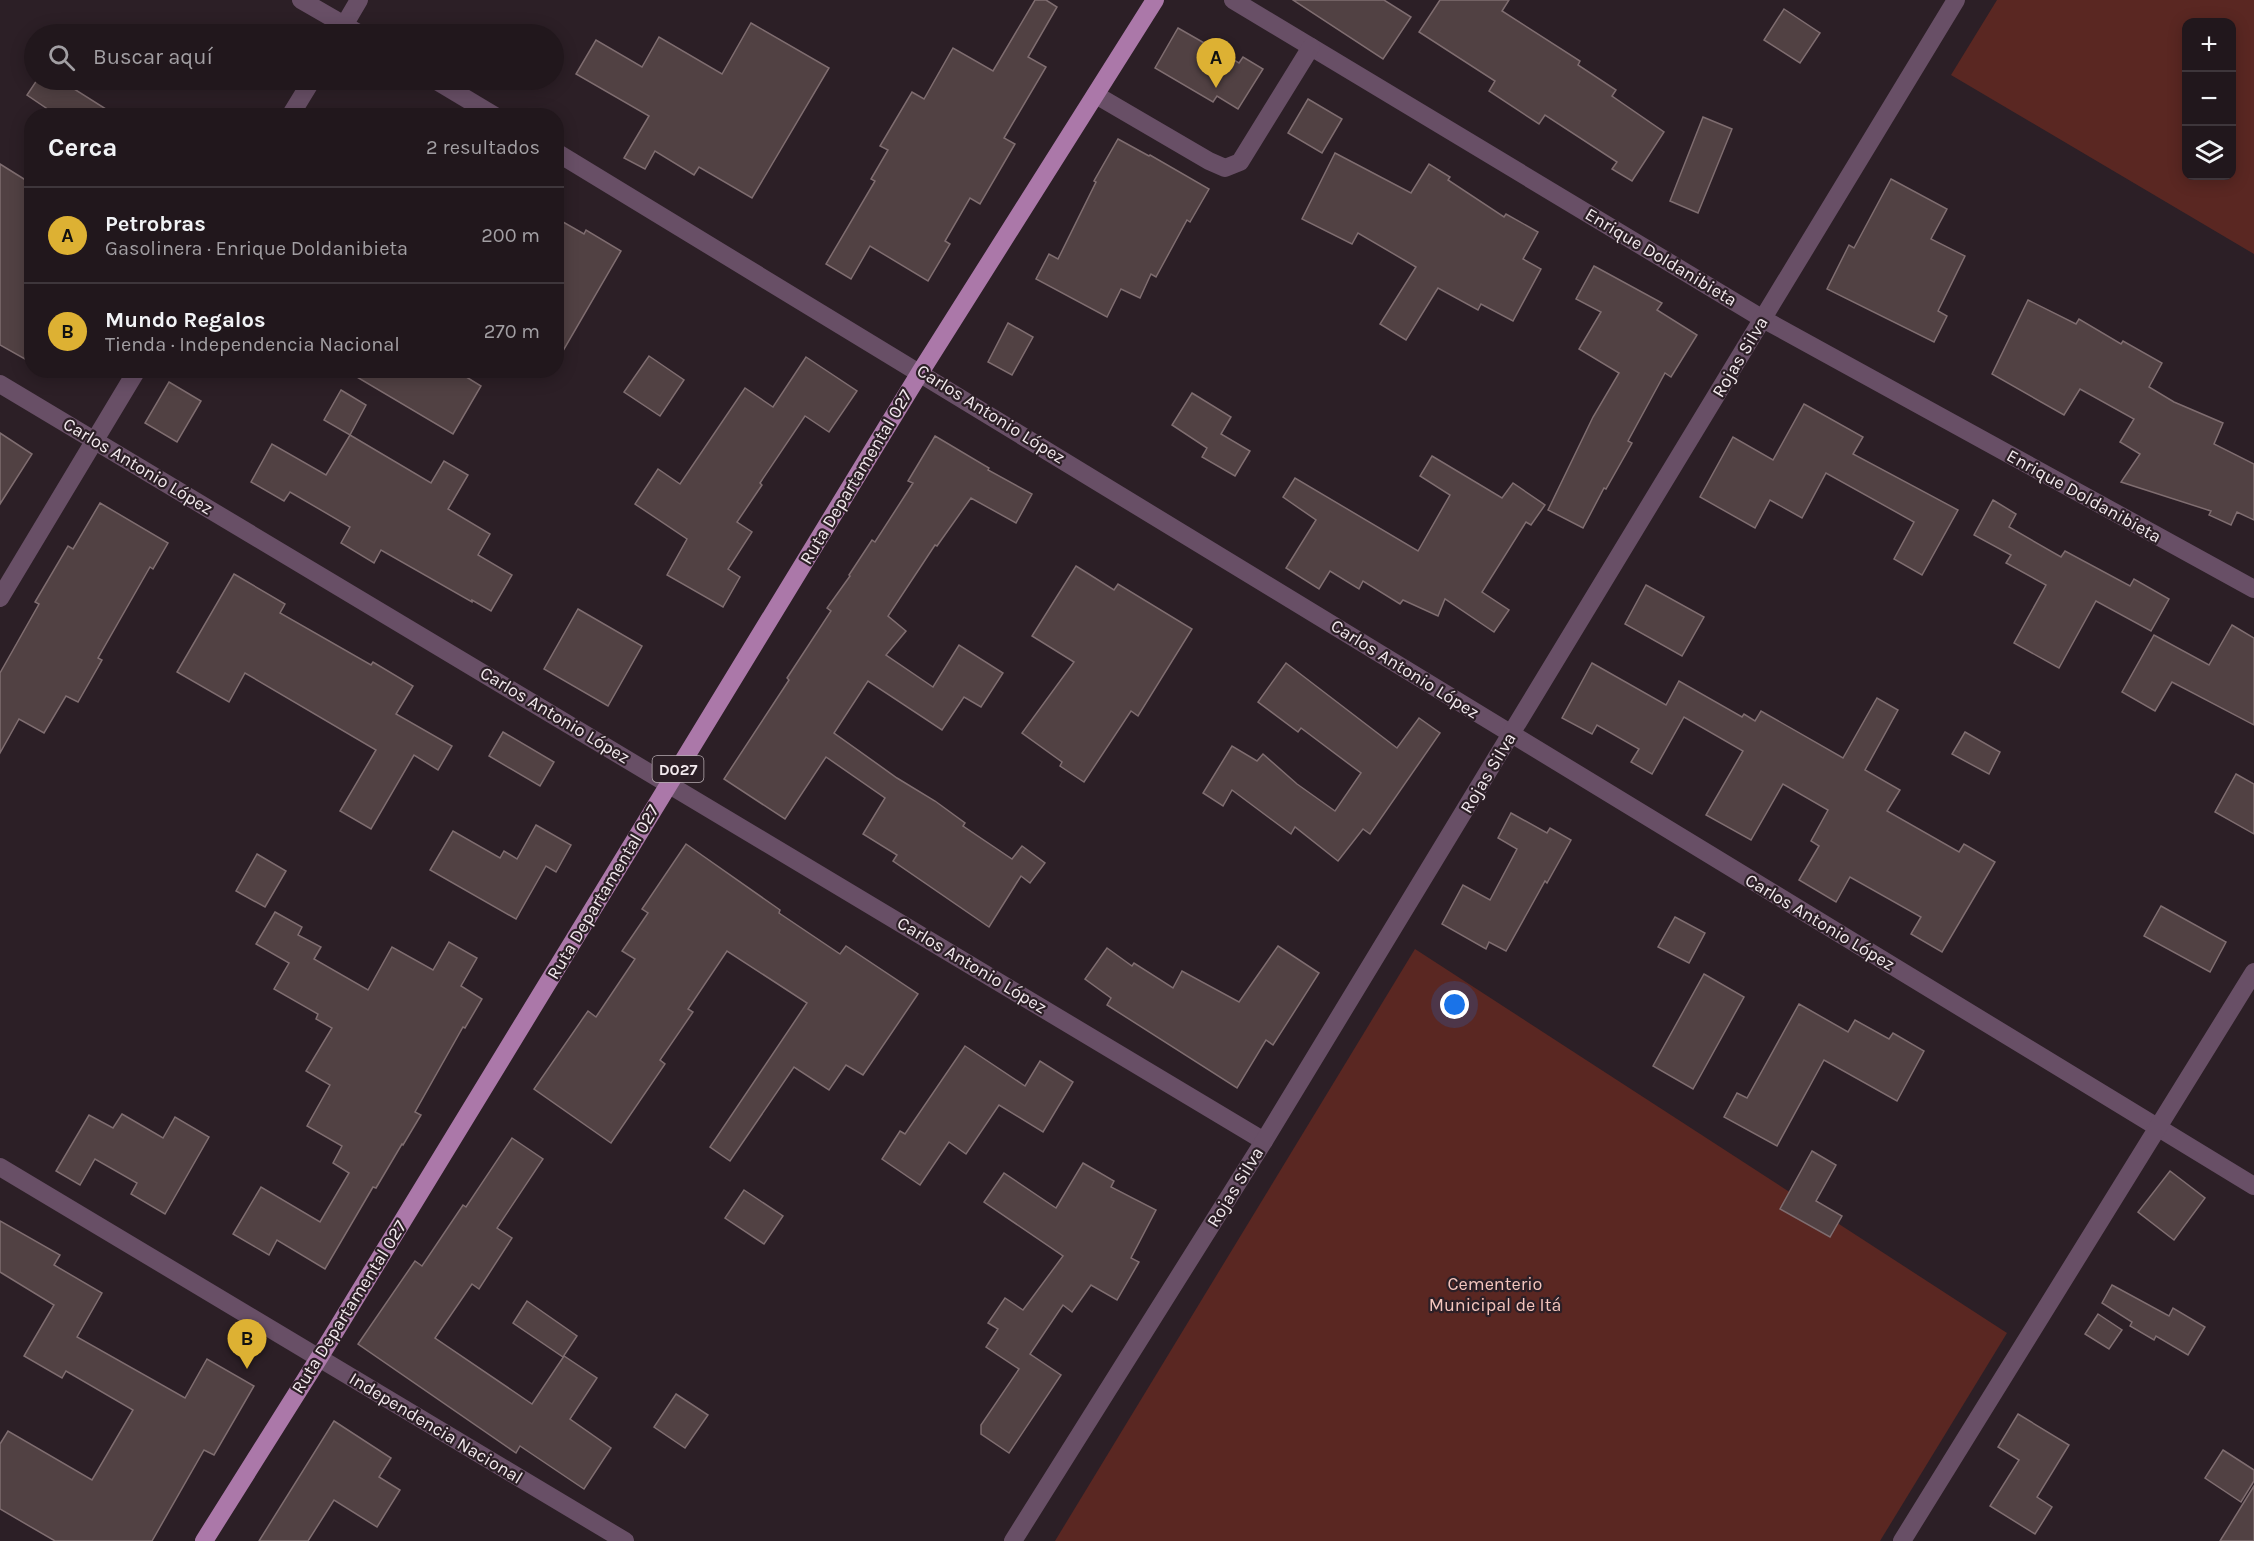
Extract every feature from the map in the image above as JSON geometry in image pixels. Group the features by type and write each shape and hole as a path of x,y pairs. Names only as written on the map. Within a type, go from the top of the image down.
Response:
{"main road":[{"name":"Ruta Departamental 027","path":"204,1541 319,1358 921,371 1155,0"}],"street":[{"path":"301,0 337,24"},
{"path":"350,24 359,0"},
{"name":"Enrique Doldanibieta","path":"1233,0 1763,318 2254,589"},
{"name":"Rojas Silva","path":"1013,1541 1264,1141 1956,0"},
{"path":"1096,95 1225,168 1240,162 1311,47"},
{"path":"295,108 306,90"},
{"path":"452,90 482,108"},
{"name":"Carlos Antonio López","path":"564,158 921,371 1512,735 2254,1186"},
{"path":"0,598 132,378"},
{"name":"Carlos Antonio López","path":"0,384 1264,1141"},
{"path":"1902,1541 2254,972"},
{"name":"Independencia Nacional","path":"0,1167 625,1541"}],"green space":[{"path":"1997,0 2254,0 2254,254 1951,75"},
{"name":"Cementerio Municipal de Itá","path":"1415,949 2007,1333 1880,1541 1055,1541"}],"building":[{"path":"1035,0 1046,0 1057,7 1028,57 1046,67 1004,138 1015,144 980,204 970,198 945,241 950,244 928,281 870,246 851,279 826,264 875,181 871,179 888,150 880,146 912,92 924,99 953,48 993,71"},
{"path":"1293,0 1384,0 1411,17 1383,59"},
{"path":"1440,0 1509,0 1502,11 1580,61 1578,65 1616,90 1612,96 1664,132 1632,181 1612,169 1617,162 1545,115 1539,124 1489,91 1495,81 1419,32"},
{"path":"1784,9 1820,33 1800,63 1764,40"},
{"path":"751,23 829,68 752,198 699,167 694,175 655,151 645,169 624,158 649,116 576,74 596,40 642,67 659,37 722,74"},
{"path":"1178,28 1239,63 1243,57 1263,69 1238,109 1217,96 1213,102 1155,68"},
{"path":"30,90 76,90 104,108 46,108 27,95"},
{"path":"1308,99 1342,119 1322,153 1288,133"},
{"path":"1703,117 1732,129 1698,213 1670,201"},
{"path":"1118,139 1209,189 1190,222 1187,220 1156,277 1151,274 1140,298 1121,289 1107,317 1036,279 1049,254 1058,259 1096,182 1094,181"},
{"path":"1335,153 1411,193 1429,164 1450,177 1448,180 1504,217 1506,214 1538,232 1523,259 1541,269 1513,321 1481,304 1478,310 1438,288 1406,340 1380,324 1416,267 1358,233 1352,244 1302,219"},
{"path":"0,164 24,179 24,358 0,345"},
{"path":"1891,179 1947,209 1931,239 1965,256 1938,311 1947,316 1934,342 1827,289 1849,245 1854,248"},
{"path":"564,223 584,234 586,230 621,251 564,349"},
{"path":"1594,266 1662,303 1657,310 1697,335 1671,377 1665,373 1628,441 1632,443 1583,528 1548,510 1593,417 1619,373 1579,349 1601,312 1576,299"},
{"path":"2028,300 2076,324 2079,319 2121,344 2123,341 2162,363 2149,387 2174,402 2223,423 2214,444 2254,464 2254,520 2237,512 2231,525 2209,515 2211,511 2121,482 2140,454 2120,442 2134,419 2080,389 2064,415 1992,374"},
{"path":"1008,323 1033,337 1012,375 988,362"},
{"path":"649,356 684,380 660,416 624,392"},
{"path":"806,357 857,391 829,432 805,416 760,483 762,485 737,522 752,532 728,569 740,577 723,607 667,575 687,539 635,504 658,469 680,484 745,388 773,407"},
{"path":"358,378 468,378 481,386 453,434"},
{"path":"169,382 201,401 177,442 145,423"},
{"path":"341,390 366,405 350,435 324,420"},
{"path":"1192,393 1231,417 1221,434 1250,451 1235,476 1202,457 1207,448 1172,425"},
{"path":"1804,404 1863,437 1853,454 1958,510 1922,575 1894,559 1914,522 1826,473 1802,518 1770,500 1755,528 1700,497 1733,437 1773,460"},
{"path":"0,433 32,454 0,504"},
{"path":"350,435 431,483 444,461 468,475 448,509 490,534 478,555 512,575 491,611 381,550 374,563 341,543 350,527 290,492 284,501 251,482 272,444 326,475"},
{"path":"935,436 989,468 988,470 1032,494 1016,523 971,498 937,546 935,545 888,616 906,631 886,655 933,687 959,645 1003,673 981,707 964,697 942,730 868,681 834,733 897,778 935,801 965,823 963,826 1012,859 1022,846 1045,863 1030,883 1021,876 989,927 893,861 897,855 863,834 885,798 826,757 785,819 724,779 831,611 827,608 872,540 875,542 913,483 908,481"},
{"path":"1432,456 1502,498 1513,483 1545,505 1531,525 1526,522 1482,592 1509,610 1494,632 1445,599 1438,616 1403,600 1400,604 1363,581 1359,589 1330,571 1319,589 1286,568 1316,520 1283,497 1295,478 1418,551 1450,495 1420,476"},
{"path":"1993,500 2016,514 2009,527 2061,557 2065,551 2130,586 2134,579 2169,599 2151,631 2096,601 2059,668 2014,643 2046,585 2006,563 2011,555 1974,535"},
{"path":"100,503 168,543 153,569 150,567 98,658 102,660 78,702 66,696 44,733 19,719 0,753 0,673 39,604 35,602 68,546 73,549"},
{"path":"1076,566 1114,590 1118,584 1192,629 1138,716 1131,711 1084,782 1060,766 1062,762 1022,733 1074,662 1032,636"},
{"path":"234,574 285,604 280,613 413,686 396,714 452,746 438,770 414,755 371,829 340,811 376,750 245,673 229,702 177,672"},
{"path":"1646,585 1704,617 1682,656 1625,624"},
{"path":"578,609 642,646 608,706 544,669"},
{"path":"2232,625 2254,638 2254,725 2172,682 2155,711 2122,692 2154,635 2209,665"},
{"path":"1286,663 1397,748 1419,718 1440,733 1370,834 1363,829 1338,861 1295,827 1291,834 1232,790 1223,806 1203,793 1232,746 1257,761 1263,754 1297,784 1335,811 1361,773 1301,728 1298,732 1258,702"},
{"path":"1592,663 1666,705 1679,681 1742,717 1744,714 1755,721 1761,711 1843,758 1877,698 1898,710 1865,770 1900,790 1887,811 1959,852 1964,844 1995,862 1942,952 1911,934 1921,917 1850,877 1836,902 1799,880 1819,846 1811,841 1828,810 1783,784 1751,840 1706,815 1743,751 1684,717 1652,774 1631,762 1639,749 1597,725 1592,734 1562,718"},
{"path":"503,732 554,762 540,786 489,756"},
{"path":"1965,732 2000,752 1989,774 1952,754"},
{"path":"2236,774 2254,784 2254,834 2215,812"},
{"path":"1511,813 1547,833 1550,828 1571,840 1506,951 1489,942 1486,949 1442,924 1463,885 1490,900 1517,849 1498,838"},
{"path":"536,825 571,845 556,872 546,866 516,919 430,870 453,831 500,858 504,851 517,859"},
{"path":"686,844 780,910 779,913 840,954 846,946 918,994 863,1075 846,1065 829,1090 794,1067 730,1161 710,1147 807,1003 727,951 688,1009 693,1012 660,1060 665,1064 611,1143 534,1089 588,1011 596,1017 635,959 622,951 648,913 642,909"},
{"path":"257,854 286,871 265,907 236,891"},
{"path":"2161,906 2226,942 2210,972 2144,936"},
{"path":"275,912 302,927 298,935 321,947 314,959 368,990 392,947 433,970 449,942 477,958 461,986 482,999 465,1028 463,1027 415,1112 421,1115 376,1188 373,1187 325,1269 277,1240 269,1255 233,1234 261,1187 320,1222 349,1173 333,1163 342,1146 307,1126 330,1085 306,1071 332,1028 316,1019 318,1014 274,989 289,963 256,944"},
{"path":"1675,917 1705,933 1689,963 1658,947"},
{"path":"1278,946 1319,973 1273,1045 1266,1040 1237,1088 1107,1005 1111,998 1085,979 1107,948 1132,966 1134,963 1173,988 1182,971 1239,1002"},
{"path":"1704,974 1744,997 1693,1089 1653,1066"},
{"path":"1799,1004 1848,1032 1855,1020 1889,1039 1893,1033 1924,1051 1897,1101 1824,1060 1777,1146 1724,1117 1737,1093 1747,1098"},
{"path":"965,1046 1025,1086 1040,1061 1073,1082 1043,1132 999,1105 966,1154 949,1142 920,1185 882,1159 900,1131 905,1134"},
{"path":"122,1114 163,1138 175,1117 209,1137 165,1214 131,1194 137,1183 95,1159 80,1185 56,1171 89,1115 113,1128"},
{"path":"512,1138 543,1159 497,1228 512,1238 479,1289 472,1284 435,1338 532,1404 564,1356 597,1378 570,1419 611,1448 584,1489 520,1446 516,1453 358,1344 415,1261 422,1266 463,1205 466,1207"},
{"path":"1812,1151 1836,1165 1816,1201 1842,1216 1830,1237 1780,1209"},
{"path":"1083,1163 1114,1181 1111,1187 1156,1210 1131,1258 1139,1262 1117,1300 1091,1285 1072,1312 1063,1305 1030,1354 1061,1375 1009,1453 981,1434 981,1425 1019,1369 986,1347 998,1329 988,1323 1005,1298 1023,1310 1063,1256 984,1202 1004,1173 1056,1208"},
{"path":"2170,1171 2205,1198 2174,1240 2138,1212"},
{"path":"744,1190 783,1216 764,1244 725,1218"},
{"path":"0,1221 60,1255 54,1265 102,1293 77,1337 185,1398 207,1359 254,1386 214,1455 204,1450 152,1541 55,1541 0,1509 0,1444 8,1431 92,1480 133,1410 66,1371 62,1378 24,1356 54,1305 0,1272"},
{"path":"2112,1285 2169,1316 2173,1308 2205,1327 2188,1355 2156,1336 2154,1340 2130,1326 2132,1322 2102,1303"},
{"path":"527,1301 577,1336 563,1357 513,1323"},
{"path":"2098,1314 2122,1330 2109,1349 2085,1334"},
{"path":"676,1394 708,1415 685,1448 654,1427"},
{"path":"2018,1414 2069,1445 2037,1497 2052,1507 2035,1534 1990,1506 2019,1460 1998,1447"},
{"path":"334,1421 391,1458 379,1477 400,1490 377,1527 334,1500 308,1541 259,1541"},
{"path":"2223,1450 2254,1470 2254,1481 2241,1502 2205,1478"},
{"path":"2254,1486 2254,1541 2220,1541"}],"place":[{"name":"Petrobras","path":"1216,88"},
{"name":"Mundo Regalos","path":"247,1369"}]}
